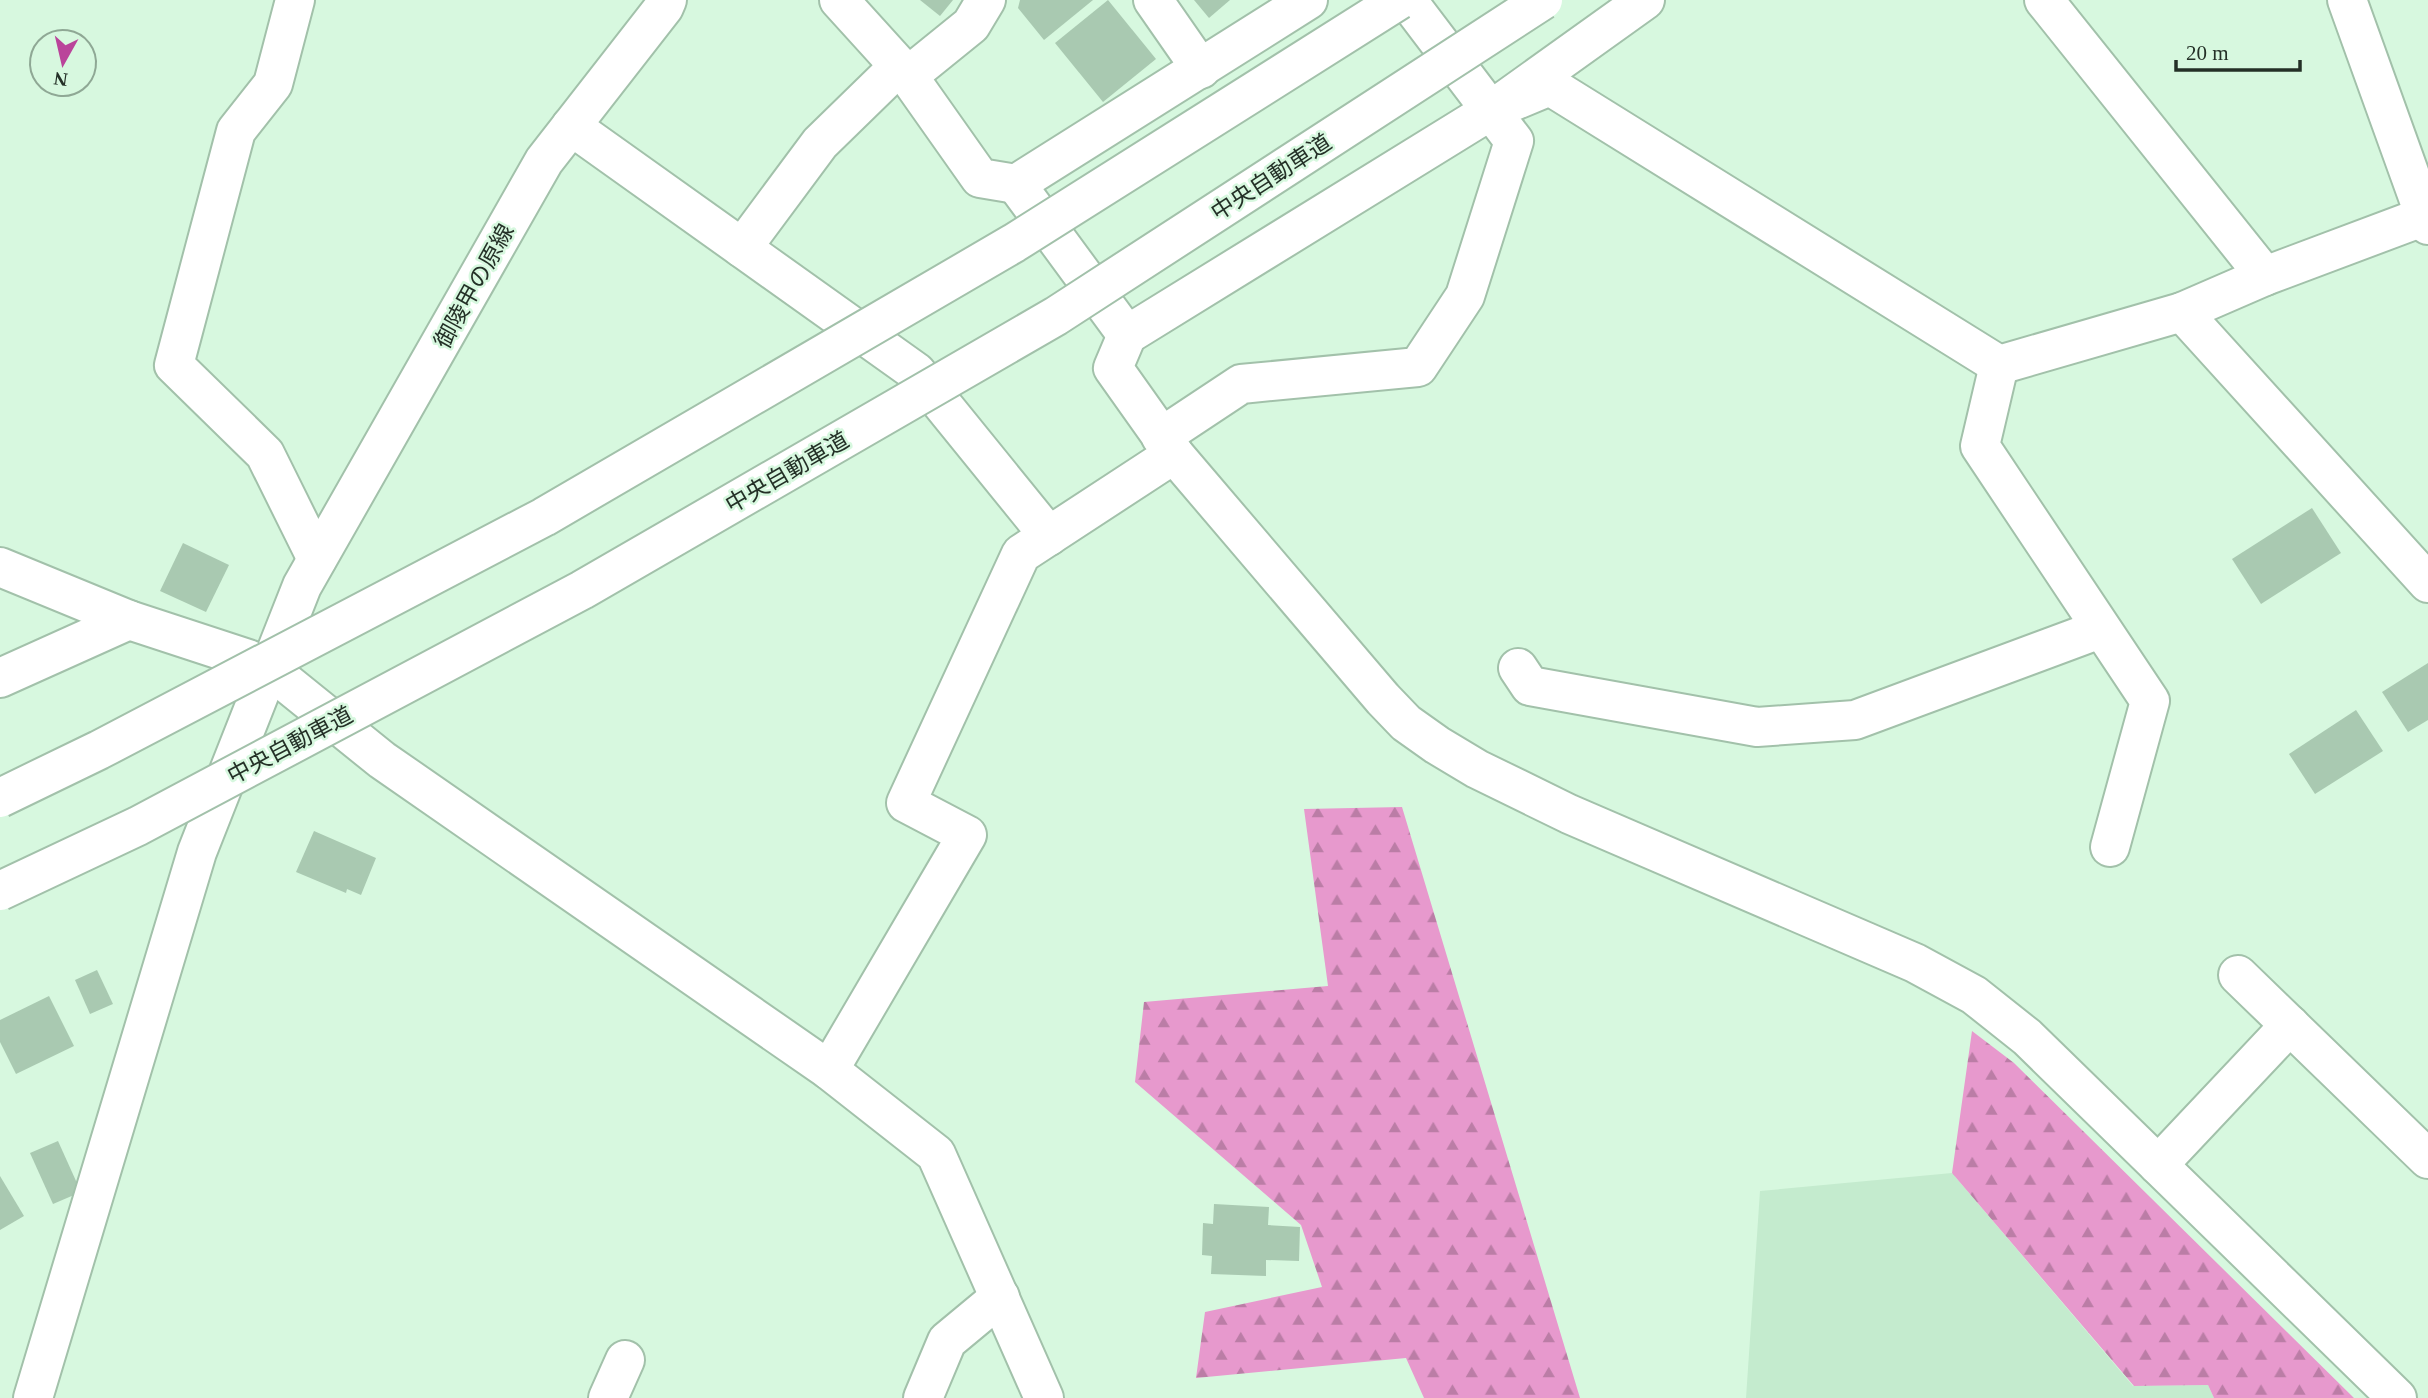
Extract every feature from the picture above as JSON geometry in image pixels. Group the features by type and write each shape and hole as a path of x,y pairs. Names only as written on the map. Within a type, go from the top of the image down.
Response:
{"main road":[{"path":"295,0 273,84 236,131 174,365 265,454 309,572"},
{"name":"御陵甲の原線","path":"33,1398 197,852 268,668 309,572 544,161 667,0"},
{"path":"839,0 903,71 980,177 1016,184 1308,0"},
{"path":"742,248 820,143 903,71 971,25 986,0"},
{"path":"1153,0 1201,69"},
{"path":"0,798 99,750 544,517 1014,243 1399,0"},
{"path":"829,1070 967,835 906,803 1021,554 1168,446 1241,384 1419,368 1465,296 1514,141 1407,0"},
{"name":"中央自動車道","path":"0,891 138,826 618,570 1056,316 1543,0"},
{"path":"1645,0 1490,111 1126,335 1114,368 1168,446 1406,723 1477,769 1570,814 1915,964 1974,995 2027,1037 2397,1398"},
{"path":"2043,0 2265,276"},
{"path":"1490,111 1550,86 1999,365 2182,312 2265,276 2426,220 2347,0"},
{"path":"571,126 916,372 1049,536"},
{"path":"1016,184 1126,335"},
{"path":"2182,312 2428,583"},
{"path":"1999,365 1980,446 2150,701 2110,847"},
{"path":"0,567 130,620 268,668 382,760 829,1070 936,1154 1044,1398"},
{"path":"0,678 130,620"},
{"path":"1518,668 1530,686 1757,727 1855,720 2100,629"},
{"path":"2238,975 2428,1159"},
{"path":"2158,1165 2290,1025"},
{"path":"923,1398 947,1340 1000,1297"},
{"path":"608,1398 625,1360"}],"shaded area":[{"path":"1952,1173 2133,1386 2208,1385 2214,1398 1746,1398 1760,1191"}],"green space":[{"path":"1402,807 1580,1398 1424,1398 1406,1358 1196,1378 1205,1312 1322,1287 1301,1225 1135,1082 1144,1002 1328,986 1304,809"},
{"path":"1972,1031 2014,1063 2354,1398 2214,1398 2208,1385 2134,1386 1952,1173"}],"building":[{"path":"920,0 953,0 940,16"},
{"path":"1020,0 1093,0 1044,40 1018,8"},
{"path":"1108,0 1156,59 1103,102 1055,43"},
{"path":"1194,0 1230,0 1209,18"},
{"path":"2312,508 2341,553 2261,604 2232,559"},
{"path":"183,543 229,565 206,612 160,591"},
{"path":"2428,663 2428,720 2408,732 2382,692"},
{"path":"2356,710 2383,751 2315,794 2289,754"},
{"path":"314,831 376,858 361,895 347,889 346,893 296,872"},
{"path":"97,970 113,1004 90,1014 75,980"},
{"path":"49,996 74,1046 16,1074 0,1042 0,1020"},
{"path":"58,1141 81,1192 53,1204 30,1153"},
{"path":"0,1176 24,1216 0,1230"},
{"path":"1214,1204 1269,1207 1268,1225 1300,1227 1299,1261 1266,1260 1266,1276 1211,1274 1212,1256 1202,1255 1203,1223 1213,1224"}]}
